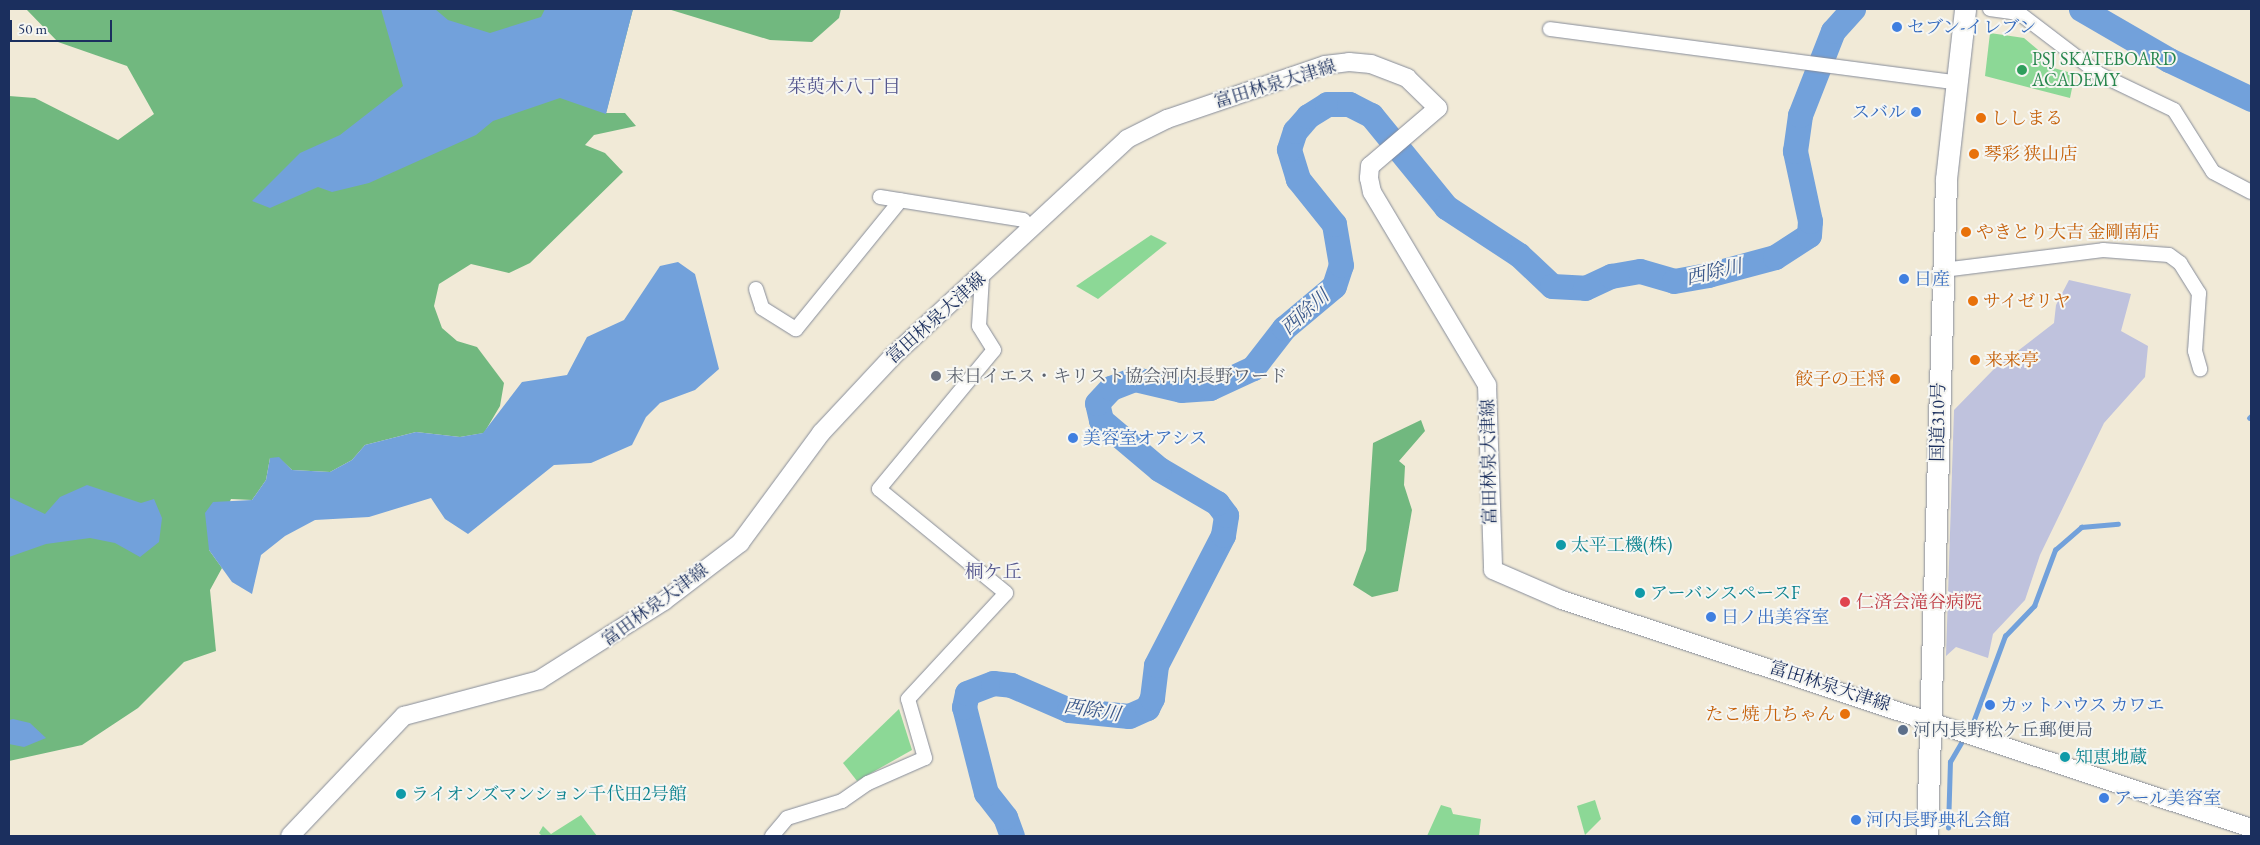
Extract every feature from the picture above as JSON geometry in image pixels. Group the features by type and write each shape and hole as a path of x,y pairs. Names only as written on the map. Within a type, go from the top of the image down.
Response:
{"highway":[{"name":"国道310号","path":"1927,836 1944,270 1954,82 1965,9"}],"main road":[{"name":"富田林泉大津線","path":"290,836 404,716 539,680 664,601 740,543 821,433 894,356 982,277 1030,228 1127,139 1166,119 1325,65 1371,64 1407,78 1438,108 1370,166 1372,192 1487,385 1493,570 1562,600 1930,719 2251,828"}],"street":[{"path":"1990,9 2019,14 2099,74 2174,110 2212,172 2251,192"},
{"path":"1550,29 1954,82"},
{"path":"880,197 1023,220 1030,228"},
{"path":"756,289 762,308 796,328 901,200"},
{"path":"1944,270 2103,250 2169,255 2180,263 2199,293 2195,351 2200,369"},
{"path":"772,836 787,818 842,801 868,783 925,758 908,698 1006,593 879,489 994,350 979,326 982,277"}],"shaded area":[{"path":"2069,280 2131,294 2121,331 2148,346 2145,377 2104,423 2040,555 2025,600 1993,634 1988,658 1956,647 1946,656 1954,410 1993,370 2054,323 2056,305"}],"green space":[{"path":"26,9 633,9 606,113 625,113 636,126 594,135 585,145 605,153 623,172 530,263 509,273 471,264 439,284 434,306 442,328 457,341 477,347 504,383 500,406 484,433 460,437 416,432 365,445 352,460 330,472 292,470 279,458 270,458 266,480 252,500 231,499 209,550 222,568 210,590 216,651 184,662 138,708 82,745 9,761 9,96 35,98 118,140 154,114 127,66 58,42"},
{"path":"668,9 841,9 839,18 812,42 770,40"},
{"name":"PSJ SKATEBOARD ACADEMY","path":"1990,33 2024,38 2044,55 2043,65 2075,74 2070,98 1985,76"},
{"path":"1151,235 1167,243 1098,299 1076,286"},
{"path":"1421,420 1425,431 1399,461 1405,466 1404,485 1412,510 1398,591 1372,597 1353,585 1366,550 1373,443"},
{"path":"899,709 912,750 857,781 843,763"},
{"path":"1595,800 1601,819 1585,835 1577,806"},
{"path":"1441,805 1451,808 1453,814 1481,819 1479,836 1427,836"},
{"path":"581,815 597,836 542,836 539,833 543,826 551,834"}],"water":[{"path":"381,9 435,9 448,20 490,33 541,17 545,9 633,9 606,114 560,98 493,121 476,135 369,183 332,192 318,187 270,208 252,201 300,153 340,135 403,86"},
{"path":"678,262 695,274 719,369 695,390 660,403 646,417 632,445 591,463 554,465 468,534 445,519 431,498 369,517 315,520 285,536 261,555 252,594 232,582 209,550 205,513 213,502 252,500 266,480 270,458 279,457 292,470 330,472 352,460 365,445 416,432 460,437 483,433 522,382 567,375 587,337 624,320 660,266"},
{"path":"87,485 141,503 154,499 162,518 159,542 140,557 115,543 90,538 46,544 9,557 9,497 45,514 60,497"},
{"path":"13,719 30,723 46,738 24,747 9,744 9,720"}],"waterway":[{"name":"西除川","path":"1012,836 1005,817 986,793 964,707 967,693 993,683 1011,685 1069,710 1129,716 1147,708 1152,698 1156,665 1223,535 1226,515 1217,503 1159,469 1101,420 1097,403 1111,388 1135,379 1181,390 1210,388 1253,368 1284,328 1334,286 1341,265 1334,224 1298,179 1289,149 1295,131 1308,116 1327,104 1349,104 1371,115 1446,207 1519,255 1552,286 1585,288 1611,276 1640,271 1674,281 1708,275 1775,257 1809,235 1810,221 1795,151 1800,115 1833,31 1853,9"},
{"name":"西除川","path":"2081,9 2169,60 2251,99"},
{"path":"1972,725 2005,636 2034,606 2055,550 2081,527 2118,524"},
{"path":"1948,828 1950,762 1964,738"}],"place":[{"name":"セブン-イレブン","path":"1897,27"},
{"name":"PSJ SKATEBOARD ACADEMY","path":"2022,70"},
{"name":"スバル","path":"1916,112"},
{"name":"ししまる","path":"1981,118"},
{"name":"琴彩 狭山店","path":"1974,154"},
{"name":"やきとり大吉 金剛南店","path":"1966,232"},
{"name":"日産","path":"1904,279"},
{"name":"サイゼリヤ","path":"1973,301"},
{"name":"来来亭","path":"1975,360"},
{"name":"末日イエス・キリスト協会河内長野ワード","path":"936,376"},
{"name":"餃子の王将","path":"1895,379"},
{"name":"美容室オアシス","path":"1073,438"},
{"name":"太平工機(株)","path":"1561,545"},
{"name":"アーバンスペースF","path":"1640,593"},
{"name":"仁済会滝谷病院","path":"1845,602"},
{"name":"日ノ出美容室","path":"1711,617"},
{"name":"カットハウス カワエ","path":"1990,705"},
{"name":"たこ焼 九ちゃん","path":"1845,714"},
{"name":"河内長野松ケ丘郵便局","path":"1903,730"},
{"name":"知恵地蔵","path":"2065,757"},
{"name":"ライオンズマンション千代田2号館","path":"401,794"},
{"name":"アール美容室","path":"2104,798"},
{"name":"河内長野典礼会館","path":"1856,820"}],"district":[{"name":"茱萸木八丁目","path":"844,87"},
{"name":"桐ケ丘","path":"993,572"}]}
